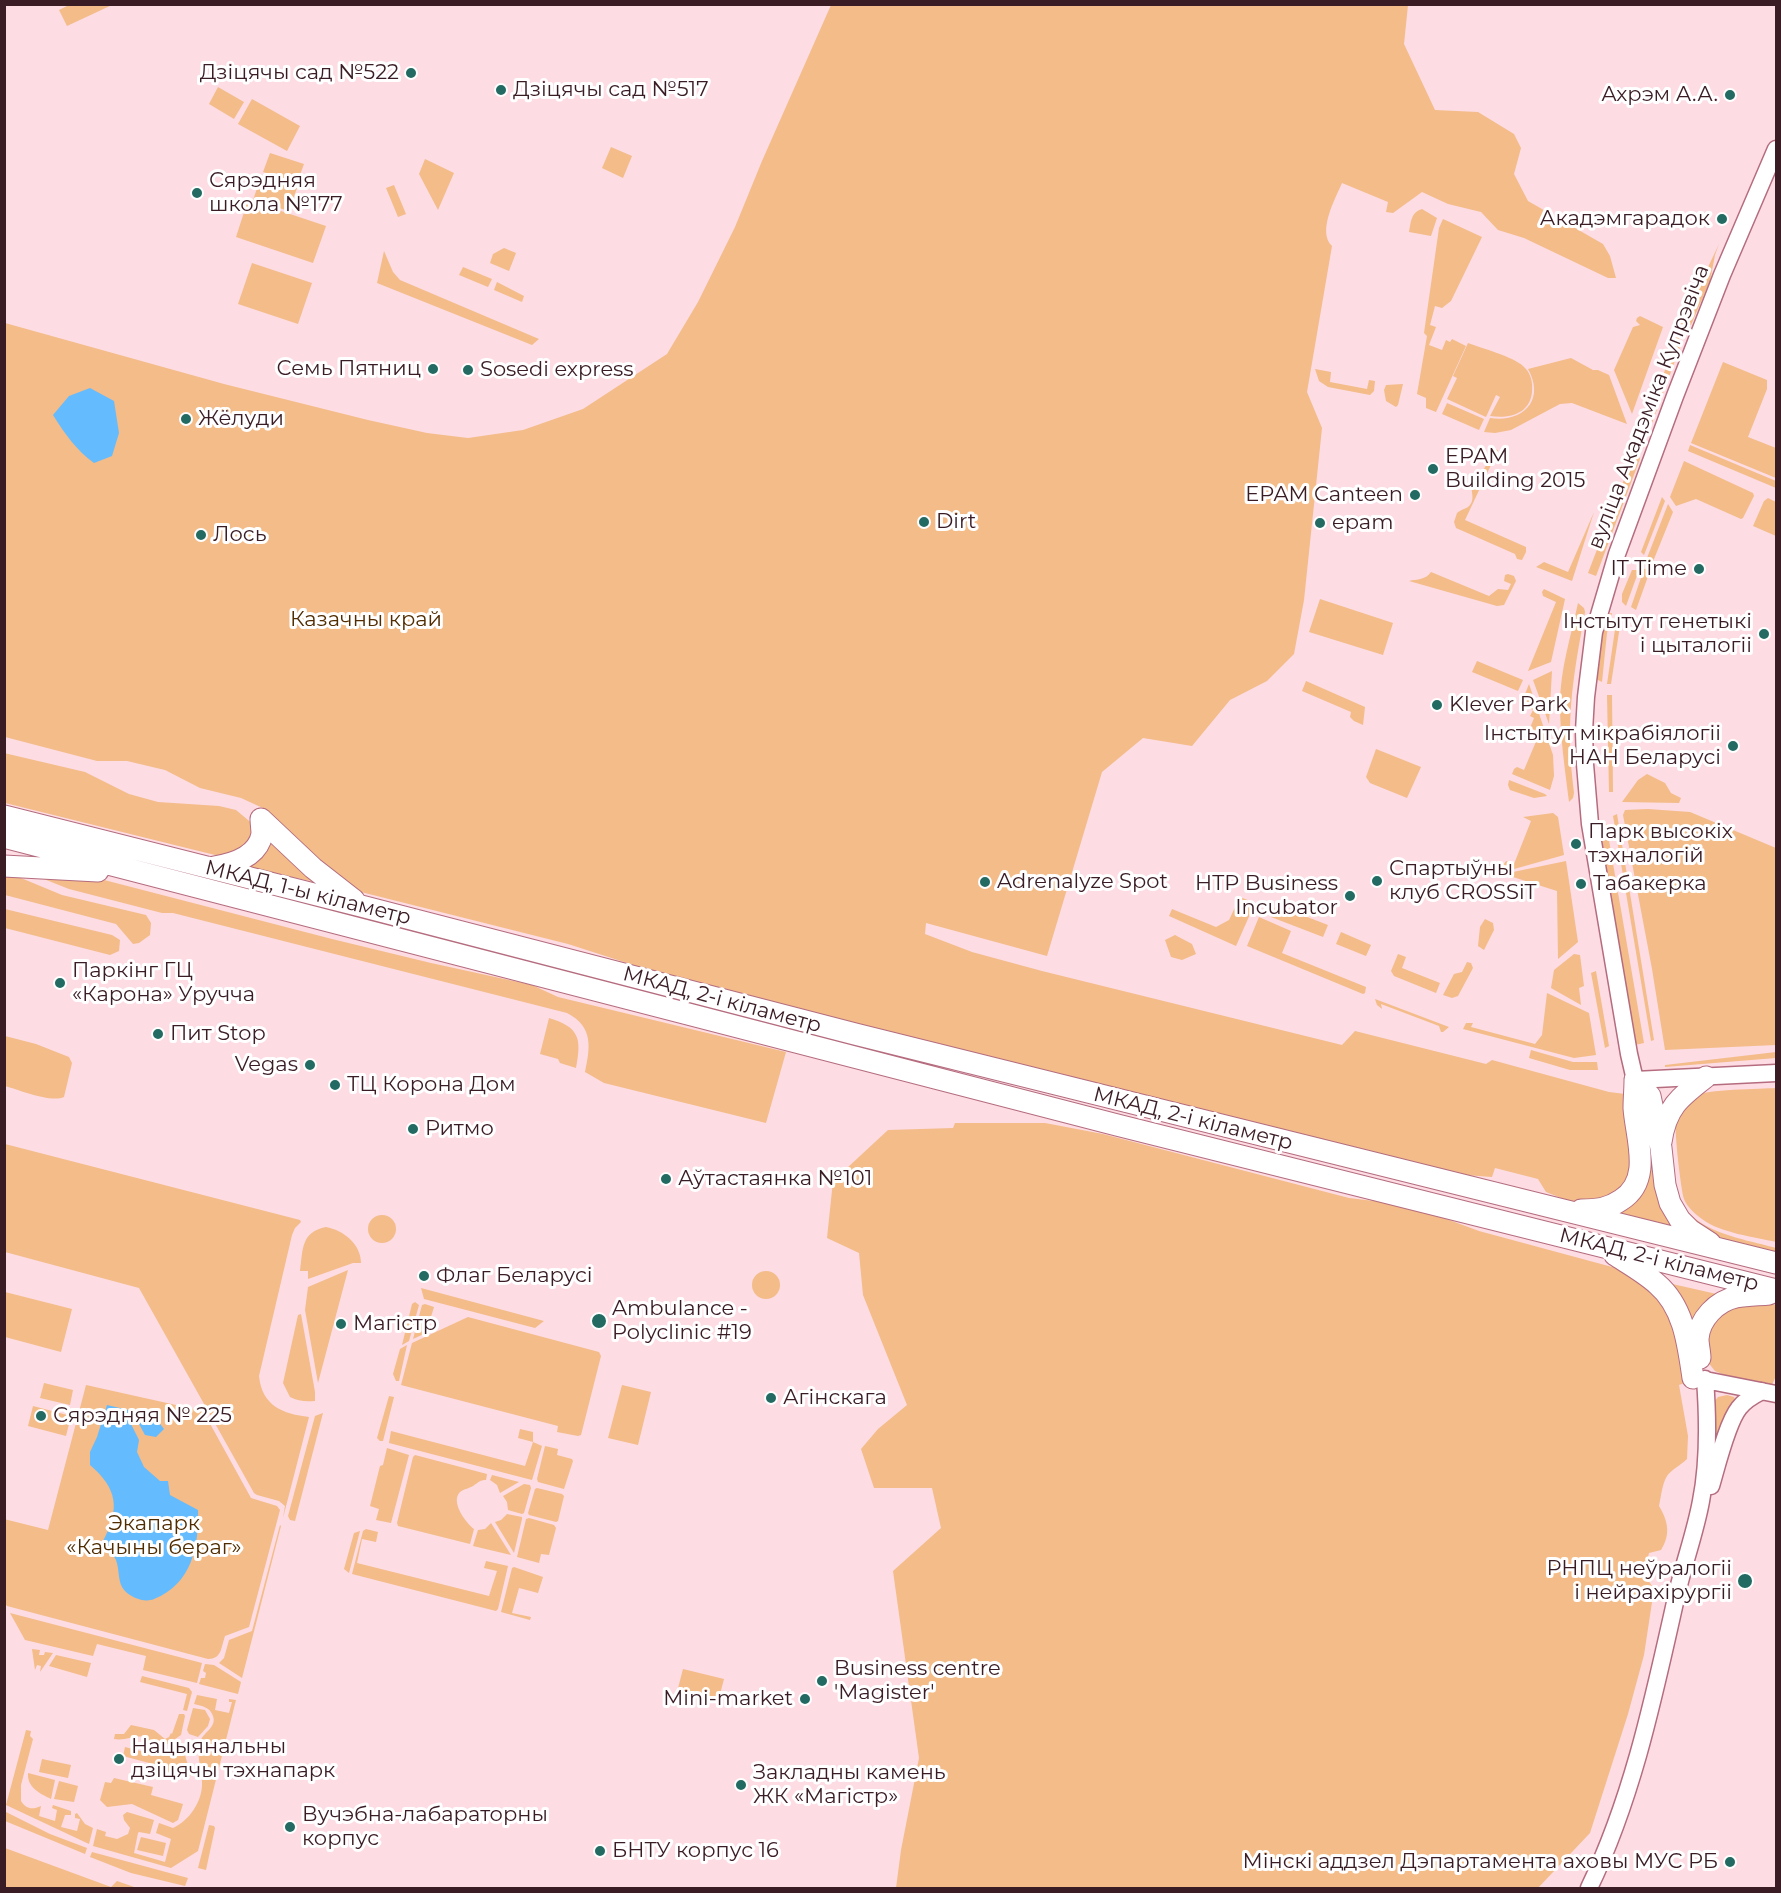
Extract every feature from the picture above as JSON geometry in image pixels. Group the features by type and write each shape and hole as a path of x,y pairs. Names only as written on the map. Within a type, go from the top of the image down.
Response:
{"highway":[{"name":"МКАД, 1-ы кіламетр","path":"4,816 611,971"},
{"path":"207,868 229,865 250,854 262,833 261,819 313,868 361,906"},
{"name":"МКАД, 1-ы кіламетр","path":"4,837 605,992"},
{"path":"4,866 143,873"},
{"name":"МКАД, 2-і кіламетр","path":"611,971 855,1035 1776,1263"},
{"name":"МКАД, 2-і кіламетр","path":"605,992 1776,1292"},
{"path":"1661,1148 1667,1117 1684,1094 1706,1077"},
{"path":"1635,1080 1650,1096 1661,1148 1665,1185 1675,1213 1690,1230 1723,1251"},
{"path":"1550,1208 1583,1210 1608,1208 1625,1198 1636,1184 1640,1166 1634,1108 1635,1080"},
{"path":"1605,1247 1666,1293 1680,1317 1699,1378"},
{"path":"1699,1378 1699,1331 1709,1313 1724,1301 1776,1292"}],"main road":[{"name":"вуліца Акадэміка Купрэвіча","path":"1635,1080 1589,807 1584,731 1594,632 1617,554 1675,396 1722,275 1776,148"},
{"path":"1635,1080 1776,1073"},
{"path":"1589,1888 1610,1842 1630,1782 1658,1679 1693,1532 1698,1479 1699,1378 1769,1392"},
{"path":"1693,1532 1707,1499 1733,1417 1744,1402 1769,1392"}],"green space":[{"path":"71,4 112,5 67,26 59,10"},
{"name":"Казачны край","path":"831,5 1408,5 1404,44 1435,110 1478,112 1514,134 1521,148 1514,174 1528,201 1603,244 1610,256 1616,278 1608,278 1524,238 1498,230 1481,212 1448,204 1422,192 1393,213 1386,212 1388,202 1342,183 1327,224 1326,232 1332,246 1307,392 1322,428 1304,600 1294,654 1267,681 1230,700 1192,746 1143,738 1102,772 1047,956 926,923 925,934 972,952 1042,971 1342,1045 1355,1031 1486,1064 1492,1060 1609,1092 1625,1094 1637,1170 1621,1195 1576,1204 1546,1192 1538,1179 1495,1168 1492,1177 1465,1175 1351,1146 1297,1139 658,973 568,944 361,892 302,852 265,809 241,798 200,788 165,770 127,761 97,761 5,737 5,323 224,384 427,433 468,438 523,430 583,409 667,354 698,302 735,227"},
{"path":"218,87 244,102 234,119 209,104"},
{"path":"252,99 300,126 287,151 238,124"},
{"path":"611,147 632,156 623,178 602,168"},
{"path":"270,153 304,164 297,183 263,172"},
{"path":"425,159 454,173 438,210 419,174"},
{"path":"261,177 297,188 289,211 253,200"},
{"path":"394,185 406,214 398,217 386,188"},
{"path":"248,200 326,226 313,263 236,237"},
{"path":"1422,209 1437,218 1431,236 1409,232 1414,215"},
{"path":"1443,219 1482,237 1451,301 1442,308 1435,306 1430,325 1436,327 1429,345 1442,350 1446,340 1450,342 1452,339 1466,346 1436,412 1426,408 1426,398 1417,394 1427,336 1424,333 1439,228"},
{"path":"1719,244 1710,281 1691,325 1681,324"},
{"path":"504,248 516,253 509,271 490,263 493,254"},
{"path":"384,251 393,272 400,280 539,339 532,345 377,283"},
{"path":"252,263 312,283 298,324 238,304"},
{"path":"463,267 492,279 488,287 459,275"},
{"path":"497,282 524,296 522,302 494,290"},
{"path":"1640,316 1663,327 1632,414 1614,370 1633,327 1640,325 1636,321"},
{"path":"1677,336 1682,342 1649,431 1646,435 1642,435"},
{"path":"1468,343 1512,359 1526,369 1531,378 1532,392 1523,410 1511,416 1490,416 1500,397 1496,395 1486,417 1447,399 1457,378 1453,376"},
{"path":"1571,358 1593,370 1609,375 1627,424 1572,403 1560,404 1511,430 1495,433 1484,432 1490,418 1512,417 1528,407 1534,391 1533,380 1528,369"},
{"path":"1723,362 1767,380 1767,389 1748,437 1776,448 1776,478 1691,443"},
{"path":"1315,369 1331,372 1330,382 1367,389 1369,380 1375,381 1374,391 1370,395 1328,387 1319,381"},
{"path":"1403,384 1396,407 1386,401 1384,390 1386,385"},
{"path":"1447,403 1484,419 1479,430 1442,414"},
{"path":"1690,445 1776,481 1776,488 1688,451"},
{"path":"1494,449 1498,450 1465,520 1526,547 1522,560 1517,559 1515,554 1456,528 1454,522 1457,513 1472,502 1472,480 1479,479"},
{"path":"1635,451 1640,459 1596,576 1588,573"},
{"path":"1684,461 1753,493 1754,496 1743,518 1696,499 1676,506 1670,497"},
{"path":"1662,497 1665,501 1644,555 1641,552"},
{"path":"1768,498 1776,502 1776,536 1753,526 1764,501"},
{"path":"1668,504 1673,512 1652,564 1647,558"},
{"path":"1594,512 1572,581 1536,567 1544,562 1568,572"},
{"path":"1651,568 1636,610 1631,607 1644,569"},
{"path":"1632,570 1639,570 1626,606 1622,602 1622,594"},
{"path":"1431,572 1489,596 1498,589 1508,590 1511,584 1504,581 1505,575 1514,576 1516,581 1504,605 1497,606 1409,581 1424,578"},
{"path":"1544,589 1565,599 1551,662 1528,671 1556,602 1543,596"},
{"path":"1320,599 1393,623 1383,655 1309,632"},
{"path":"1578,603 1585,612 1572,692 1570,748 1574,793 1569,802 1561,729 1560,691"},
{"path":"1612,613 1607,633 1602,682 1596,679 1598,652 1605,614"},
{"path":"1617,616 1621,619 1611,684 1607,684"},
{"path":"1477,661 1523,680 1518,691 1472,672"},
{"path":"1552,671 1549,724 1533,680"},
{"path":"1306,681 1365,707 1363,725 1350,717 1351,712 1302,691"},
{"path":"1529,684 1553,755 1554,776 1550,790 1512,774 1517,767 1524,770 1540,732 1530,728 1534,718 1530,716 1533,710 1521,704"},
{"path":"1607,695 1612,695 1613,792 1609,792"},
{"path":"1376,749 1421,767 1407,798 1370,783 1366,777"},
{"path":"4,753 85,772 129,794 158,802 219,806 236,810 254,825 247,852 219,856 5,803"},
{"path":"1647,774 1665,783 1671,793 1681,798 1679,803 1622,802 1638,780"},
{"path":"1509,780 1547,796 1534,798 1510,790"},
{"path":"1625,810 1690,812 1776,848 1776,1045 1665,1050 1623,815"},
{"path":"1553,813 1558,817 1564,855 1507,871 1504,864 1506,861 1514,864 1531,821 1523,817"},
{"path":"1617,814 1654,1040 1651,1041 1613,816"},
{"path":"1606,823 1644,1043 1635,1045 1598,825"},
{"path":"266,825 324,884 242,866"},
{"path":"1566,861 1578,942 1558,959 1557,891 1513,877 1513,872"},
{"path":"21,870 81,874 332,939 532,985 558,997 786,1052 766,1123 604,1083 585,1072 589,1046 586,1031 576,1019 567,1013 173,913 162,913 69,889"},
{"path":"4,871 62,895 146,915 151,923 150,935 139,943 133,944 116,924 5,895"},
{"path":"1240,897 1255,903 1236,946 1169,916 1172,909 1216,927 1229,920"},
{"path":"1276,905 1328,925 1323,937 1271,917"},
{"path":"5,909 112,935 120,940 119,951 110,955 5,928"},
{"path":"1259,917 1291,931 1282,953 1366,987 1365,993 1247,946"},
{"path":"1485,919 1493,923 1494,930 1484,950 1478,946 1480,927"},
{"path":"1341,932 1371,945 1366,956 1336,944"},
{"path":"1175,935 1192,944 1196,954 1182,960 1171,957 1165,940"},
{"path":"1398,954 1406,957 1402,968 1440,983 1436,993 1394,976 1391,971"},
{"path":"1574,954 1580,955 1584,986 1579,988 1581,1005 1551,988 1554,970"},
{"path":"1467,962 1471,963 1473,968 1458,996 1452,998 1443,995 1454,974 1462,972"},
{"path":"1596,971 1609,1046 1605,1048 1591,973"},
{"path":"1547,993 1589,1013 1596,1055 1574,1058 1463,1029 1466,1023 1473,1023 1471,1027 1535,1044 1542,1035"},
{"path":"1375,999 1449,1027 1441,1032 1439,1026 1381,1004 1382,1009 1377,1005"},
{"path":"549,1018 567,1025 576,1035 579,1049 576,1068 560,1063 558,1059 540,1054"},
{"path":"5,1036 36,1044 69,1057 72,1063 64,1097 43,1097 5,1086"},
{"path":"1531,1050 1573,1062 1597,1062 1598,1070 1570,1070 1529,1058"},
{"path":"1776,1052 1776,1058 1665,1067 1665,1065"},
{"path":"1776,1088 1776,1242 1718,1228 1709,1224 1689,1208 1685,1202 1678,1160 1676,1122 1684,1108 1695,1096 1721,1091"},
{"path":"1642,1113 1655,1185 1676,1227 1616,1215 1631,1203"},
{"path":"955,1123 1045,1123 1103,1134 1349,1198 1399,1204 1479,1231 1627,1271 1663,1299 1691,1381 1679,1385 1688,1436 1687,1459 1665,1479 1659,1506 1665,1517 1666,1538 1661,1550 1649,1553 1644,1574 1654,1589 1644,1655 1628,1714 1590,1833 1538,1888 896,1888 919,1758 893,1571 941,1528 932,1488 874,1488 861,1449 878,1429 907,1405 863,1295 859,1253 827,1238 833,1181 888,1130 953,1128"},
{"path":"1670,1130 1676,1190 1682,1204 1691,1215 1717,1231 1776,1248 1776,1254 1715,1240 1672,1204"},
{"path":"5,1144 300,1220 301,1222 292,1235 259,1376 264,1395 275,1407 291,1414 309,1417 283,1518 285,1506 279,1501 254,1493 139,1288 5,1252"},
{"path":"382,1215 392,1219 396,1229 392,1239 382,1243 372,1239 368,1229 372,1219"},
{"path":"326,1227 339,1231 350,1239 358,1250 361,1263 353,1263 308,1279 308,1271 300,1271 305,1243 312,1233"},
{"path":"348,1270 318,1383 305,1310 308,1287"},
{"path":"766,1271 776,1275 780,1285 776,1295 766,1299 756,1295 752,1285 756,1275"},
{"path":"1668,1283 1721,1295 1693,1330"},
{"path":"421,1288 544,1321 535,1328 424,1299"},
{"path":"5,1292 72,1309 61,1352 5,1337"},
{"path":"1748,1299 1776,1305 1776,1376 1771,1387 1722,1374 1715,1371 1707,1361 1707,1322"},
{"path":"415,1302 419,1305 409,1341 402,1345 412,1304"},
{"path":"422,1305 434,1307 426,1333 413,1339"},
{"path":"301,1314 315,1401 302,1401 290,1397 283,1383 298,1315"},
{"path":"468,1317 599,1352 601,1356 581,1435 557,1432 558,1426 401,1385 412,1343"},
{"path":"407,1345 399,1381 396,1381 393,1374 400,1349"},
{"path":"44,1383 73,1390 70,1405 40,1398"},
{"name":"Экапарк «Качыны бераг»","path":"86,1385 203,1411 251,1498 277,1506 280,1510 249,1627 225,1636 216,1657 208,1659 7,1606 4,1602 4,1519 48,1530"},
{"path":"622,1385 651,1392 638,1445 608,1438"},
{"path":"1727,1395 1734,1397 1736,1401 1715,1460 1713,1403 1718,1397"},
{"path":"389,1396 394,1397 383,1441 380,1441 377,1438"},
{"path":"33,1406 71,1416 66,1436 28,1426"},
{"path":"323,1413 295,1521 290,1520 288,1516 315,1416"},
{"path":"520,1429 533,1432 533,1442 518,1438"},
{"path":"391,1431 525,1466 533,1442 542,1446 532,1480 389,1443"},
{"path":"545,1446 558,1449 557,1455 573,1461 564,1489 538,1482"},
{"path":"387,1448 409,1455 391,1523 376,1520 379,1509 370,1506"},
{"path":"415,1455 487,1474 486,1480 460,1492 457,1496 460,1512 474,1529 470,1544 398,1526"},
{"path":"492,1475 519,1482 500,1493 497,1485 490,1480"},
{"path":"524,1484 530,1485 531,1488 524,1513 508,1510 503,1496"},
{"path":"537,1488 564,1496 558,1521 529,1515"},
{"path":"507,1514 522,1517 514,1553 495,1522"},
{"path":"526,1519 554,1525 556,1528 549,1555 541,1554 539,1563 517,1557"},
{"path":"491,1523 511,1555 473,1546 478,1530 485,1529"},
{"path":"280,1525 242,1678 219,1663 224,1658 229,1640 252,1631"},
{"path":"366,1529 378,1532 376,1542 362,1539 357,1563 489,1596 497,1571 484,1568 486,1561 508,1566 498,1609 496,1611 352,1574 363,1531"},
{"path":"360,1531 349,1573 344,1569 354,1533"},
{"path":"514,1567 543,1577 538,1593 519,1588 512,1613 531,1617 530,1620 501,1612"},
{"path":"10,1613 202,1663 197,1683 143,1670 146,1656 97,1644 93,1656 25,1640"},
{"path":"32,1649 40,1650 39,1655 44,1655 45,1652 53,1653 40,1672 41,1666 37,1665 35,1670"},
{"path":"56,1655 91,1663 87,1677 49,1666"},
{"path":"205,1664 214,1665 241,1682 238,1694 199,1684 201,1678 205,1678 206,1673 203,1671"},
{"path":"683,1669 724,1679 718,1702 677,1692"},
{"path":"142,1676 189,1688 192,1692 187,1711 183,1710 187,1694 140,1682"},
{"path":"197,1695 217,1699 215,1710 229,1713 232,1702 229,1702 229,1699 236,1700 198,1851 171,1868 93,1846 97,1829 106,1832 105,1836 117,1839 128,1834 130,1828 123,1815 127,1812 154,1820 150,1834 138,1833 134,1853 165,1862 171,1839 156,1833 159,1823 173,1828 179,1825 194,1810 202,1789 199,1745 214,1720 208,1709 194,1704"},
{"path":"193,1708 205,1710 210,1719 208,1726 198,1737 189,1734 187,1730"},
{"path":"179,1714 185,1716 181,1735 159,1750 154,1750 144,1737 114,1739 115,1734 124,1734 131,1725 154,1730 165,1739 172,1734"},
{"path":"26,1730 31,1731 30,1736 33,1739 21,1785 21,1801 30,1808 41,1806 39,1816 55,1821 57,1810 52,1808 53,1805 71,1811 71,1815 65,1815 61,1827 77,1831 80,1819 75,1818 77,1813 85,1824 93,1828 89,1844 6,1805"},
{"path":"181,1741 191,1776 164,1771 164,1767 123,1756 125,1747 156,1755"},
{"path":"42,1759 71,1765 68,1778 39,1772"},
{"path":"28,1773 55,1780 51,1799 32,1786"},
{"path":"114,1778 153,1787 151,1795 183,1804 178,1820 173,1823 132,1804 107,1807 100,1800 105,1782 111,1783"},
{"path":"59,1781 78,1786 74,1802 54,1799"},
{"path":"6,1812 50,1834 87,1848 85,1854 5,1821"},
{"path":"209,1825 215,1828 206,1870 198,1868"},
{"path":"141,1837 166,1843 163,1856 137,1850"},
{"path":"5,1848 111,1887 117,1881 137,1888 5,1888"},
{"path":"92,1852 188,1878 185,1886 131,1873 90,1857"}],"water":[{"path":"90,388 114,401 119,433 112,456 94,463 71,441 53,415 69,396"},
{"path":"107,1405 154,1416 164,1429 156,1437 145,1435 139,1424 129,1420 139,1440 137,1452 144,1467 160,1481 168,1481 170,1495 198,1510 195,1550 185,1574 167,1592 150,1600 139,1599 125,1591 121,1584 116,1560 103,1541 112,1519 113,1500 106,1482 90,1465 90,1452"}],"place":[{"name":"Дзіцячы сад №522","path":"411,73"},
{"name":"Дзіцячы сад №517","path":"501,90"},
{"name":"Ахрэм А.А.","path":"1730,95"},
{"name":"Сярэдняя школа №177","path":"197,193"},
{"name":"Акадэмгарадок","path":"1722,219"},
{"name":"Семь Пятниц","path":"433,369"},
{"name":"Sosedi express","path":"468,370"},
{"name":"Жёлуди","path":"186,419"},
{"name":"EPAM Building 2015","path":"1433,469"},
{"name":"EPAM Canteen","path":"1415,495"},
{"name":"Dirt","path":"924,522"},
{"name":"epam","path":"1320,523"},
{"name":"Лось","path":"201,535"},
{"name":"IT Time","path":"1699,569"},
{"name":"Інстытут генетыкі і цыталогіі","path":"1764,634"},
{"name":"Klever Park","path":"1437,705"},
{"name":"Інстытут мікрабіялогіі НАН Беларусі","path":"1733,746"},
{"name":"Парк высокіх тэхналогій","path":"1576,844"},
{"name":"Спартыўны клуб CROSSiT","path":"1377,881"},
{"name":"Adrenalyze Spot","path":"985,882"},
{"name":"Табакерка","path":"1581,884"},
{"name":"HTP Business Incubator","path":"1350,896"},
{"name":"Паркінг ГЦ «Карона» Уручча","path":"60,983"},
{"name":"Пит Stop","path":"158,1034"},
{"name":"Vegas","path":"310,1065"},
{"name":"ТЦ Корона Дом","path":"335,1085"},
{"name":"Ритмо","path":"413,1129"},
{"name":"Аўтастаянка №101","path":"666,1179"},
{"name":"Флаг Беларусі","path":"424,1276"},
{"name":"Ambulance - Polyclinic #19","path":"599,1321"},
{"name":"Магістр","path":"341,1324"},
{"name":"Агінскага","path":"771,1398"},
{"name":"Сярэдняя № 225","path":"41,1416"},
{"name":"РНПЦ неўралогіі і нейрахірургіі","path":"1745,1581"},
{"name":"Business centre 'Magister'","path":"822,1681"},
{"name":"Mini-market","path":"805,1699"},
{"name":"Нацыянальны дзіцячы тэхнапарк","path":"119,1759"},
{"name":"Закладны камень ЖК «Магістр»","path":"741,1785"},
{"name":"Вучэбна-лабараторны корпус","path":"290,1827"},
{"name":"БНТУ корпус 16","path":"600,1851"},
{"name":"Мінскі аддзел Дэпартамента аховы МУС РБ","path":"1730,1862"}]}
